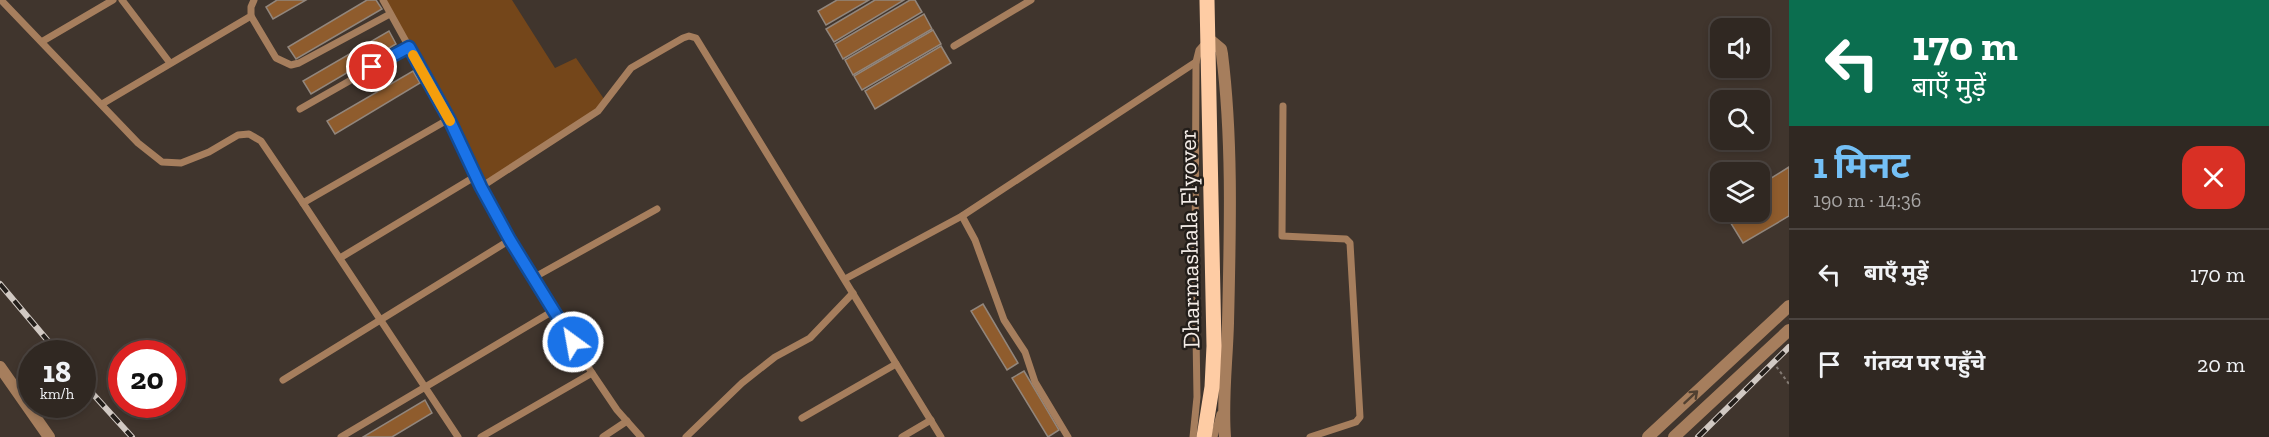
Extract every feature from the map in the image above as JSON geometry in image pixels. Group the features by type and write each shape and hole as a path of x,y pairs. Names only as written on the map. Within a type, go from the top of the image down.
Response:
{"main road":[{"name":"Dharmashala Flyover","path":"1204,437 1212,387 1214,346 1202,63 1209,39 1207,0"}],"street":[{"path":"1209,39 1221,49 1222,54 1229,176 1228,326 1223,406 1225,437"},
{"path":"1648,437 1789,306"},
{"path":"1674,437 1789,330"},
{"path":"0,367 49,437"}],"lane":[{"path":"2,0 138,142 162,162 181,163 209,152 238,135 249,134 261,141 381,318 458,437"},
{"path":"43,41 113,0"},
{"path":"122,0 170,63"},
{"path":"254,0 251,16 276,58 291,65 299,63 390,14"},
{"path":"383,0 449,119 481,187 510,240 592,373 641,437"},
{"path":"954,45 1031,0"},
{"path":"102,104 251,16"},
{"path":"481,187 598,111 631,68 689,36 696,38 941,437"},
{"path":"300,109 409,47"},
{"path":"845,279 962,216 1202,63"},
{"path":"1193,437 1197,397 1195,271 1202,63"},
{"path":"1283,106 1282,236 1346,240 1350,243 1360,417 1356,422 1310,437"},
{"path":"303,203 449,119"},
{"path":"340,258 476,176"},
{"path":"533,278 657,209"},
{"path":"962,216 975,240 1004,320 1025,352 1035,382 1068,437"},
{"path":"283,380 510,240"},
{"path":"686,437 742,383 775,357 810,338 853,293"},
{"path":"341,437 553,311"},
{"path":"802,418 896,364"},
{"path":"481,437 592,373"},
{"path":"1214,437 1223,406"},
{"path":"902,437 931,420"},
{"path":"603,437 627,421"}],"path":[{"path":"1765,353 1789,384"}],"shaded area":[{"path":"385,0 512,0 555,68 576,58 604,99 598,111 480,184"}],"building":[{"path":"277,0 306,0 273,19 266,7"},
{"path":"367,0 376,0 382,9 296,59 288,47"},
{"path":"837,0 869,0 826,25 818,11"},
{"path":"875,0 904,0 834,42 826,29"},
{"path":"910,0 915,0 922,12 843,59 835,44"},
{"path":"924,14 932,29 853,75 845,60"},
{"path":"933,30 941,44 862,90 854,76"},
{"path":"389,31 396,44 311,94 303,81"},
{"path":"941,46 951,63 875,109 865,91"},
{"path":"413,71 420,83 335,134 327,121"},
{"path":"1789,167 1789,216 1743,243 1730,222 1770,222 1770,179"},
{"path":"983,304 1018,363 1007,370 971,311"},
{"path":"1024,371 1059,430 1048,437 1012,378"},
{"path":"425,400 432,413 392,437 363,437"}],"railway":[{"path":"0,284 47,340"},
{"path":"1698,437 1789,347"},
{"path":"96,397 132,437"}],"slow traffic":[{"path":"413,55 450,121"}],"route":[{"path":"372,67 409,47 449,119 481,187 510,240 573,342"}]}
